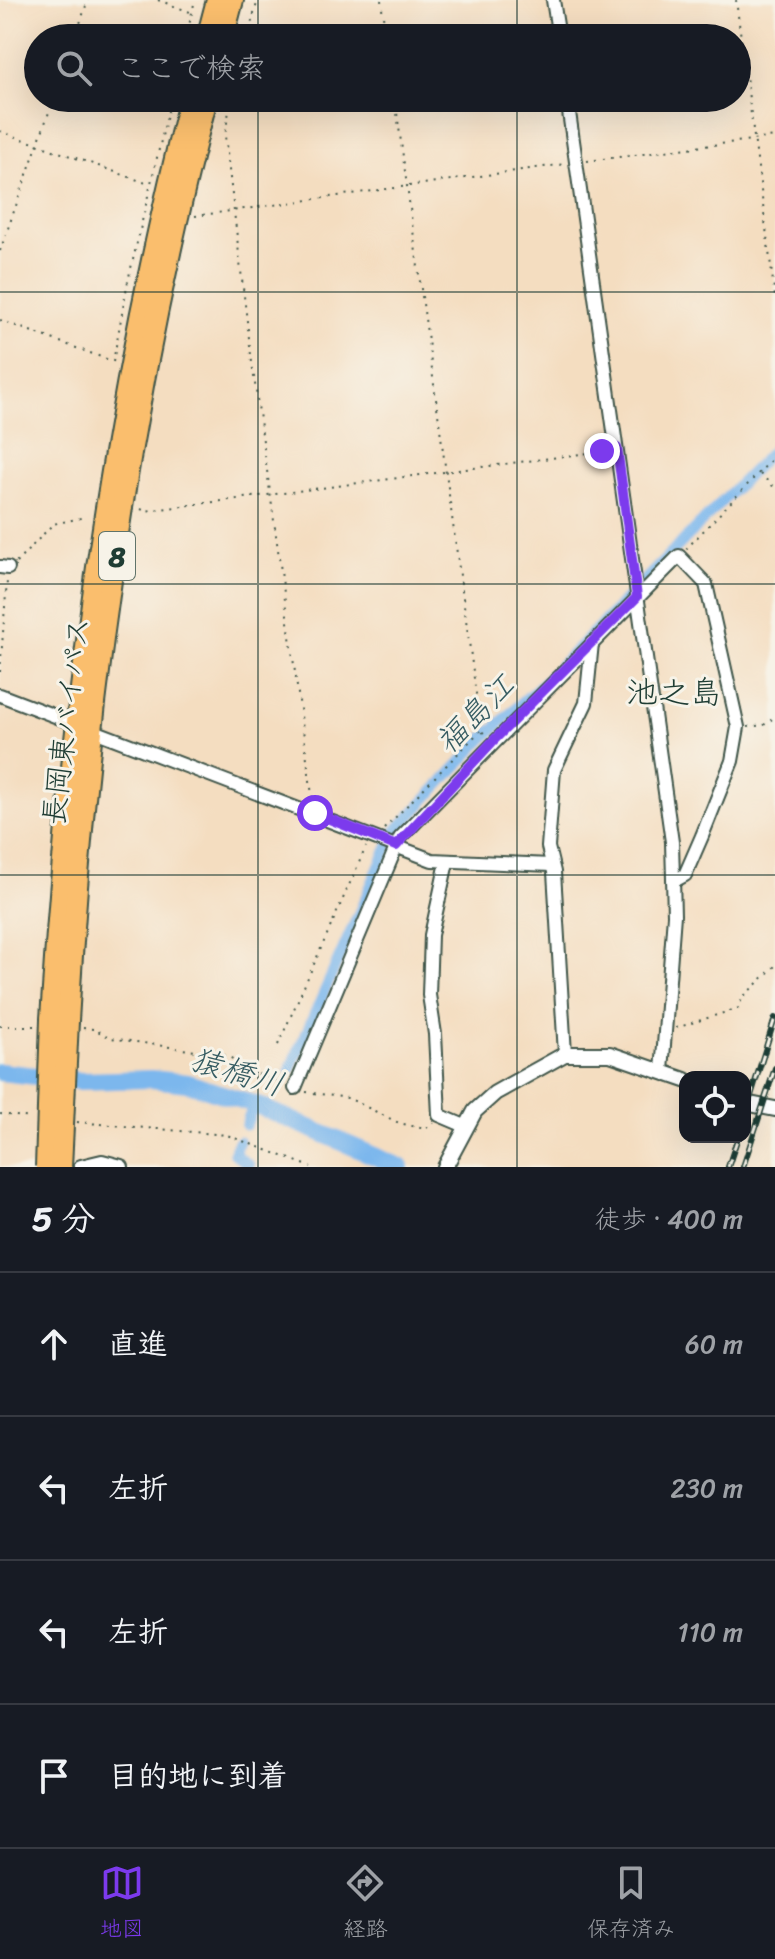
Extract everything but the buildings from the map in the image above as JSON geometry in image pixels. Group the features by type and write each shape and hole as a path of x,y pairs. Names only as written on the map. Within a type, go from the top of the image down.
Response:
{"highway":[{"path":"211,24 217,0"},
{"path":"227,24 233,0"},
{"name":"長岡東バイパス","path":"84,728 124,361 160,188 185,112"},
{"name":"長岡東バイパス","path":"61,1167 59,893 126,488 178,219 204,112"},
{"name":"長岡東バイパス","path":"46,1167 58,1024"}],"street":[{"path":"553,0 557,24"},
{"path":"569,112 674,881 662,1071"},
{"path":"295,1088 396,846 492,742 679,556 706,584 738,727 732,761 702,836 685,875 674,881"},
{"path":"565,1054 548,847 554,770 586,703 592,643"},
{"path":"0,695 396,846 447,862 551,865"},
{"path":"447,862 431,935 429,995 435,1034 439,1115 465,1126"},
{"path":"445,1167 465,1126 495,1093 565,1054 610,1054 679,1078"},
{"path":"751,1104 775,1109"},
{"path":"81,1167 102,1162 121,1167"}],"path":[{"path":"80,24 88,0"},
{"path":"158,0 192,12"},
{"path":"189,24 195,0"},
{"path":"251,24 258,0"},
{"path":"381,0 384,24"},
{"path":"736,0 739,24"},
{"path":"0,251 49,112"},
{"path":"0,320 124,361 160,188 169,112"},
{"path":"229,112 225,136 234,210 315,813"},
{"path":"278,1045 370,838 375,837 482,731 397,112"},
{"path":"750,112 775,297"},
{"path":"0,131 160,188"},
{"path":"178,219 775,137"},
{"path":"141,509 145,511 272,495 617,448"},
{"path":"679,556 775,456"},
{"path":"760,473 775,488"},
{"path":"0,672 4,567 53,524 81,518"},
{"path":"738,727 764,725 775,717"},
{"path":"667,1026 676,1028 739,1008 742,998 775,966"},
{"path":"0,1026 58,1024 87,1027 111,1038 228,1056 252,1072 295,1088 348,1098 413,1126 431,1127 439,1115"},
{"path":"83,1122 227,1135 311,1167"}],"waterway":[{"name":"福島江","path":"290,1070 394,833 481,741 548,678 775,448"},
{"name":"猿橋川","path":"0,1072 81,1081 151,1079 188,1083 254,1104 400,1167"},
{"name":"福島江","path":"246,1125 254,1104"},
{"name":"福島江","path":"239,1141 234,1153 249,1165"}],"railway":[{"path":"751,1096 775,1018"},
{"path":"743,1167 775,1068"},
{"path":"728,1167 736,1143"}],"district":[{"name":"池之島","path":"674,692"}],"route":[{"path":"315,813 396,846 400,838 492,742 637,597 617,448 602,451"}]}
